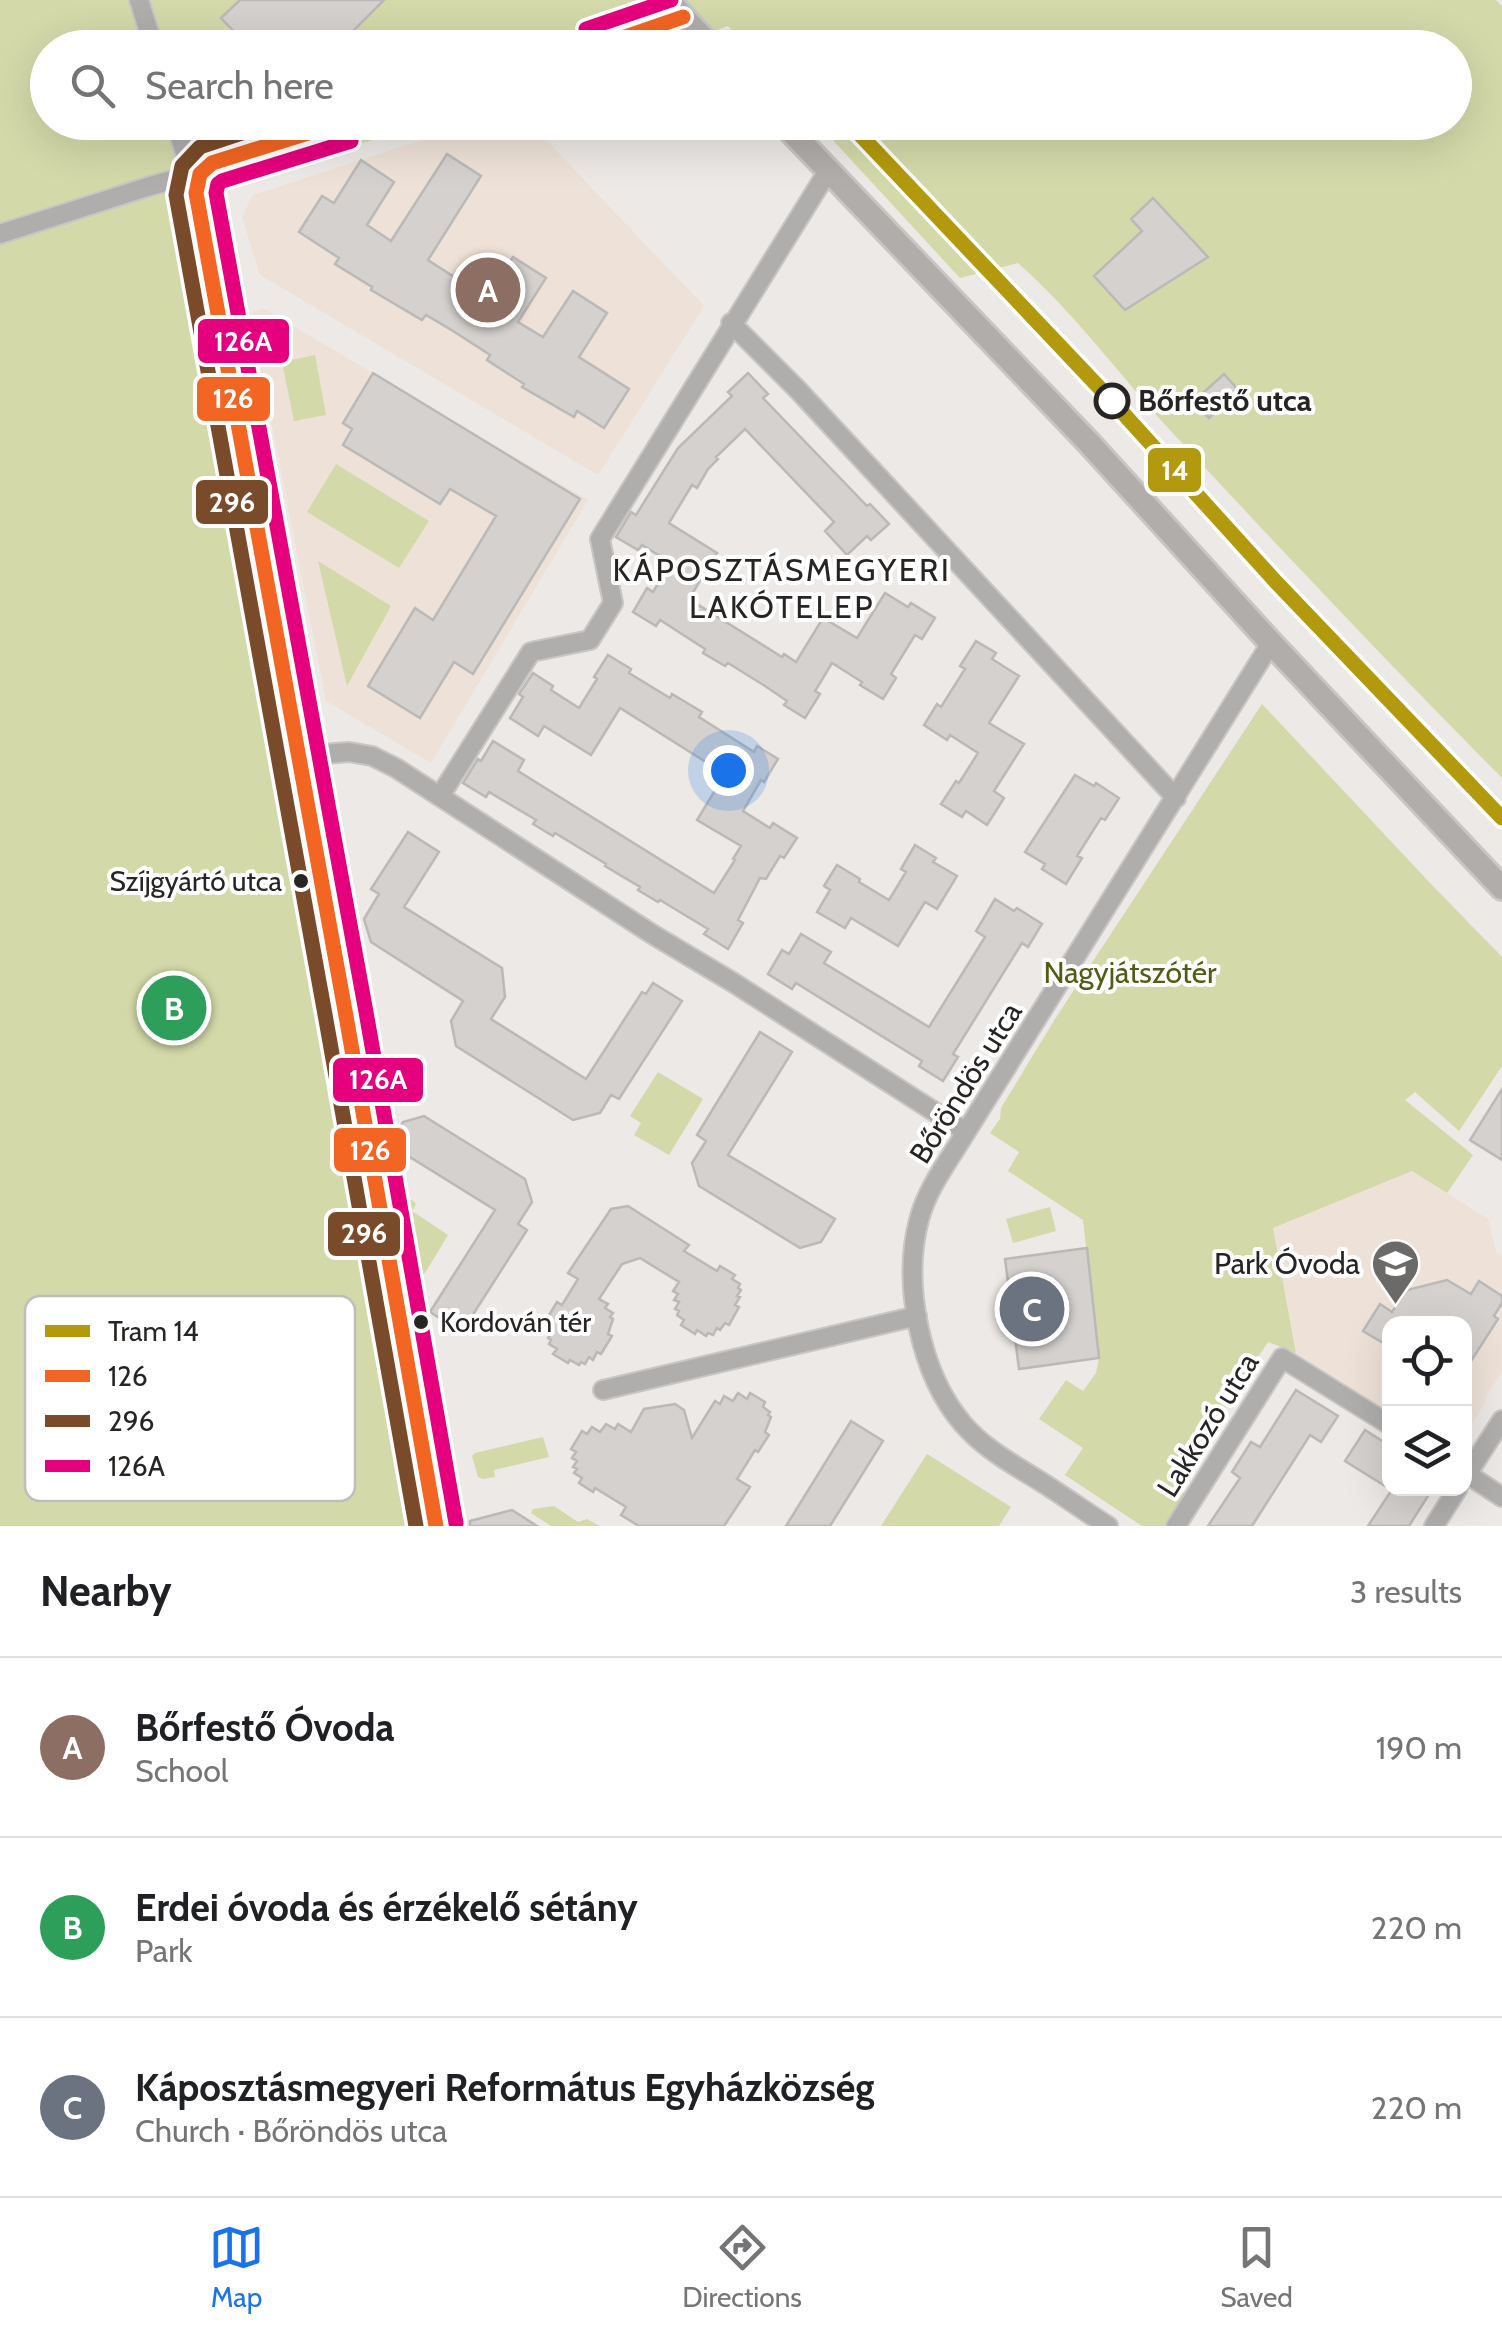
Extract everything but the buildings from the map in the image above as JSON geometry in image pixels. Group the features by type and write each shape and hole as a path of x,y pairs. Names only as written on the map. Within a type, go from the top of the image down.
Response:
{"street":[{"path":"140,0 149,30"},
{"path":"629,30 675,8 695,30"},
{"path":"181,140 197,180"},
{"path":"287,140 212,163 197,180 196,192 436,1526"},
{"path":"799,140 1089,444 1502,888"},
{"path":"440,796 531,652 590,640 602,623 612,603 600,539 828,171"},
{"path":"0,234 172,180 197,180"},
{"path":"731,323 1176,798"},
{"name":"Bőröndös utca","path":"1108,1526 982,1442 963,1424 935,1379 917,1316 911,1271 919,1219 928,1196 966,1132 1272,643"},
{"path":"300,756 349,752 372,756 396,768 966,1132"},
{"path":"603,1390 917,1316"},
{"name":"Lakkozó utca","path":"1176,1526 1282,1358 1382,1420"},
{"path":"1472,1467 1502,1420"},
{"path":"1472,1483 1502,1497"},
{"path":"1434,1526 1453,1496"}],"shaded area":[{"path":"422,140 546,140 704,306 598,475 260,275 242,217 253,195"},
{"path":"263,308 588,500 431,763 326,701 250,314"},
{"name":"Park Óvoda","path":"1412,1171 1488,1219 1496,1252 1502,1256 1502,1371 1472,1424 1472,1316 1382,1316 1382,1410 1297,1354 1273,1228"}],"green space":[{"path":"0,0 1496,0 1502,6 1502,778 1221,485 1082,328 1018,263 960,278 833,140 1472,140 1472,30 732,30 728,26 717,30 30,30 30,140 372,140 180,193 399,1442 401,1495 408,1526 0,1526"},
{"path":"315,355 326,415 294,421 282,362"},
{"path":"336,464 429,521 399,568 307,512"},
{"path":"318,561 391,606 347,686"},
{"name":"Nagyjátszótér","path":"1262,704 1502,957 1502,1066 1459,1131 1415,1092 1405,1100 1473,1155 1447,1193 1412,1171 1273,1228 1296,1353 1268,1342 1175,1486 1187,1495 1167,1526 1142,1526 1065,1475 1083,1448 1039,1419 1066,1380 1083,1391 1096,1373 1099,1358 1083,1220 1008,1171 1019,1152 990,1133 1055,1019"},
{"path":"658,1072 703,1099 669,1155 634,1135 641,1123 630,1116"},
{"path":"405,1199 416,1204 412,1211 448,1235 421,1274"},
{"path":"1050,1207 1056,1231 1013,1243 1006,1219"},
{"path":"543,1437 549,1457 494,1470 495,1477 478,1477 472,1456 475,1453"},
{"path":"927,1454 1011,1507 999,1526 881,1526"},
{"path":"554,1506 578,1522 587,1519 600,1526 551,1526 531,1513 533,1509"}],"tram line":[{"name":"14","path":"865,140 1112,401 1276,582 1502,818"}],"transit line":[{"name":"126A","path":"586,29 671,0"},
{"name":"126","path":"645,30 683,17"},
{"name":"296","path":"221,140 200,147 182,166 176,195 416,1526"},
{"name":"126","path":"285,140 212,163 200,174 196,193 436,1526"},
{"name":"126A","path":"351,141 222,181 216,193 456,1523"}],"place":[{"name":"Bőrfestő Óvoda","path":"488,290"},
{"name":"Bőrfestő utca","path":"1112,401"},
{"name":"Szíjgyártó utca","path":"301,881"},
{"name":"Erdei óvoda és érzékelő sétány","path":"174,1008"},
{"name":"Park Óvoda","path":"1395,1306"},
{"name":"Káposztásmegyeri Református Egyházközség","path":"1032,1309"},
{"name":"Kordován tér","path":"421,1322"}],"district":[{"name":"KÁPOSZTÁSMEGYERI LAKÓTELEP","path":"782,588"}]}
